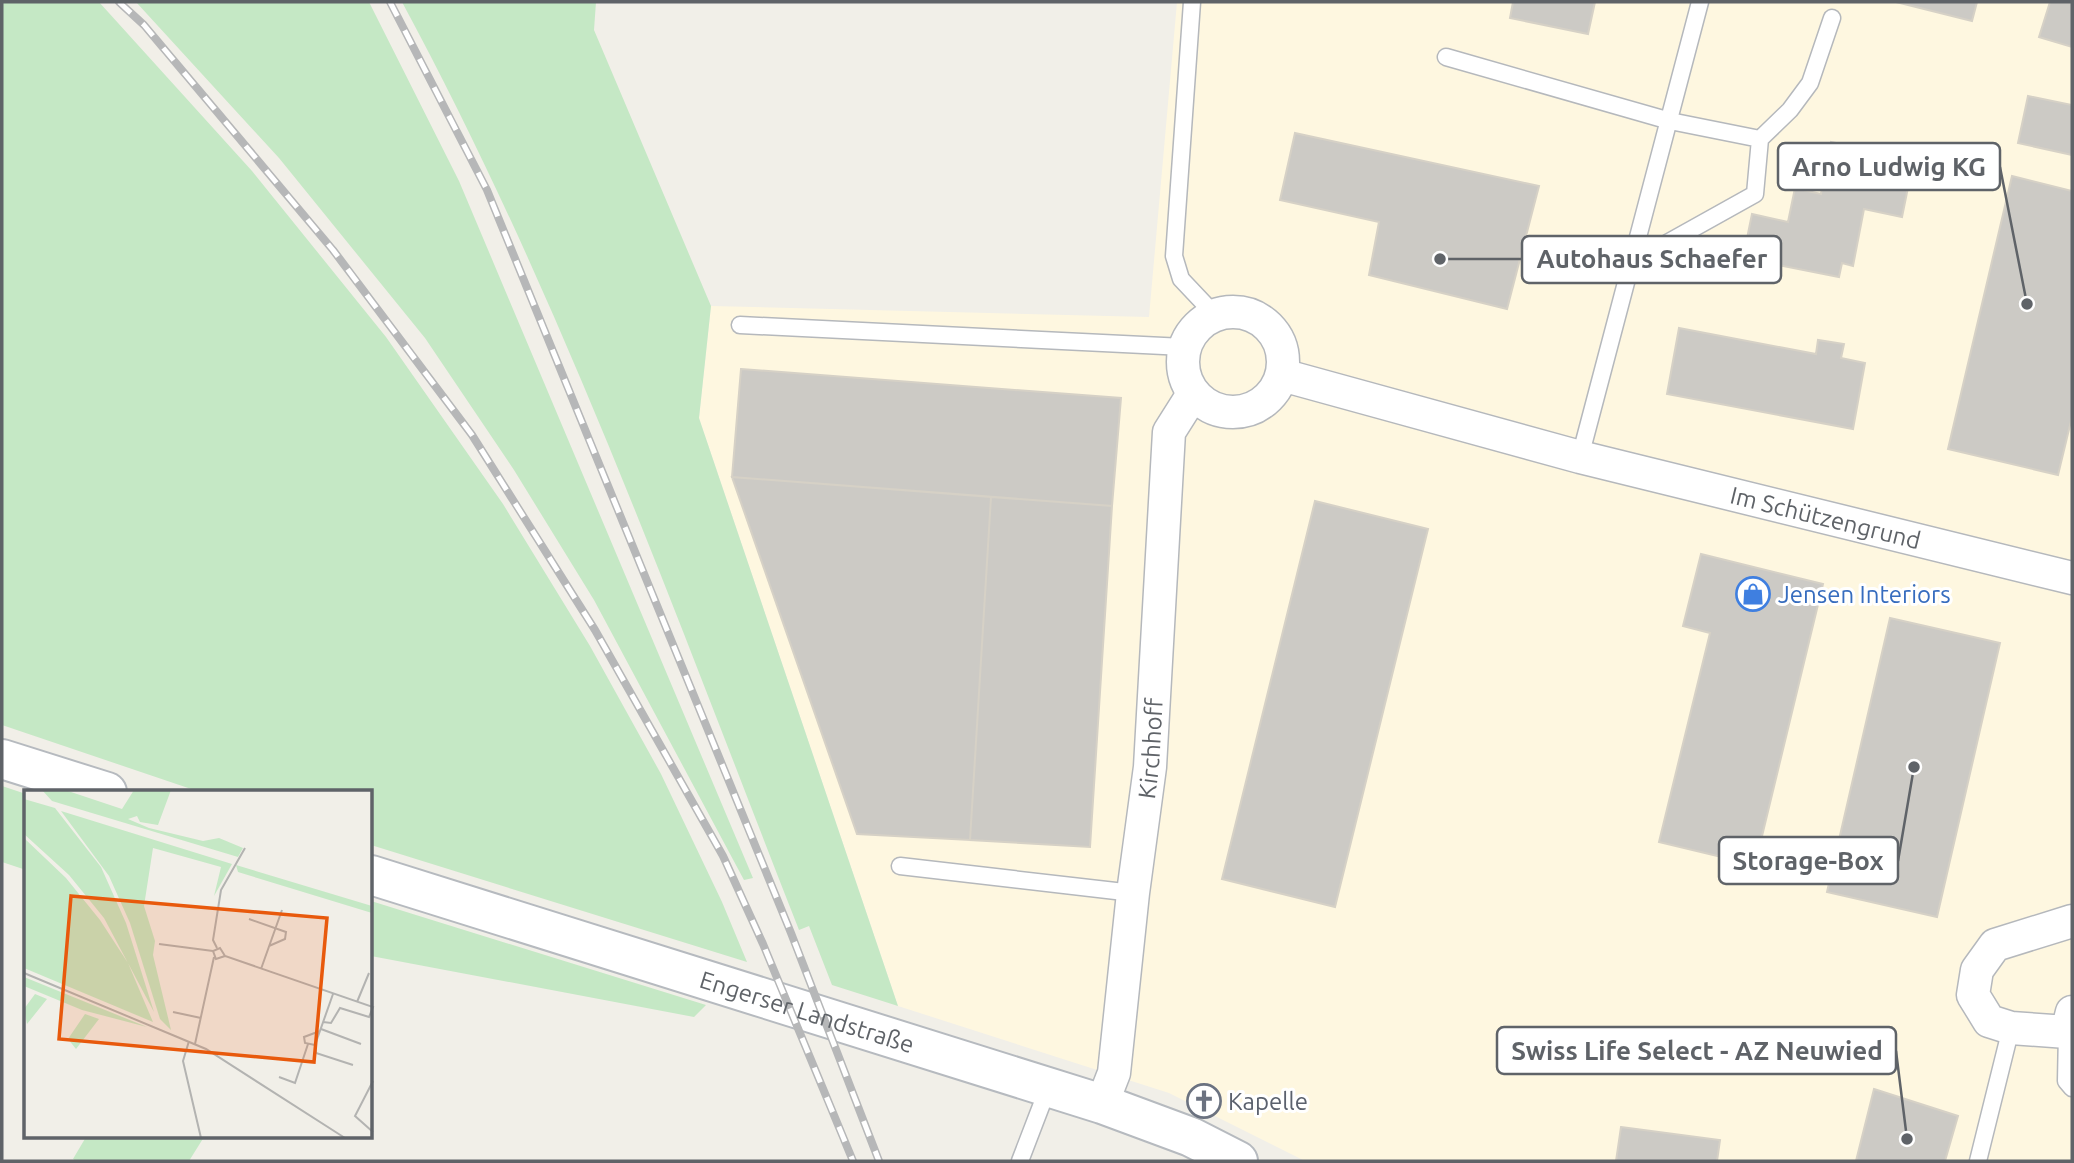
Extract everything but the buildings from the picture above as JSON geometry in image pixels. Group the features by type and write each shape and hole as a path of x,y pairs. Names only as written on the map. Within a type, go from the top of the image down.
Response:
{"main road":[{"path":"2,759 101,790"},
{"name":"Engerser Landstraße","path":"373,876 1102,1104 1191,1137 1238,1161"}],"street":[{"path":"1239,312 1256,317 1274,333 1282,348 1282,375 1275,392 1261,405 1244,412 1214,410 1193,394 1184,378 1184,347 1201,323 1214,315 1239,312"},
{"name":"Im Schützengrund","path":"1282,375 1580,457 2072,578"},
{"name":"Kirchhoff","path":"1102,1104 1114,1073 1133,893 1150,767 1169,432 1193,394"},
{"path":"2069,1022 2011,1028 1989,1021 1973,995 1977,970 1995,945 2072,921"}],"lane":[{"path":"1192,2 1174,256 1181,279 1214,315"},
{"path":"1580,457 1700,2"},
{"path":"1633,262 1755,194 1760,139 1790,110 1810,83 1832,19"},
{"path":"1446,57 1670,121 1760,139"},
{"path":"740,325 1184,347"},
{"path":"900,866 1133,893"},
{"path":"2069,1022 2066,1082 2072,1088"},
{"path":"1978,1161 2011,1028"},
{"path":"1020,1161 1048,1088"}],"shaded area":[{"path":"1177,2 2072,2 2072,1161 1305,1161 1169,1093 898,1006 699,418 711,306 1149,317"}],"green space":[{"path":"2,2 99,2 252,171 386,337 503,504 590,646 661,774 722,902 747,962 373,846 373,790 194,790 2,725"},
{"path":"136,2 369,2 459,181 753,878 744,880 594,600 514,470 425,338 279,158"},
{"path":"402,2 596,2 594,30 711,306 699,418 898,1006 832,985 809,926 799,930 662,577 565,343 460,114"},
{"path":"2,786 24,793 24,869 2,862"},
{"path":"373,902 706,1005 694,1017 373,956"},
{"path":"85,1138 203,1138 189,1161 73,1159"}],"railway":[{"path":"119,2 144,25 333,250 472,435 595,630 723,856 763,944 853,1161"},
{"path":"390,2 487,190 791,933 879,1161"}],"place":[{"name":"Autohaus Schaefer","path":"1440,259"},
{"name":"Arno Ludwig KG","path":"2027,304"},
{"name":"Jensen Interiors","path":"1753,594"},
{"name":"Storage-Box","path":"1914,767"},
{"name":"Kapelle","path":"1204,1101"},
{"name":"Swiss Life Select - AZ Neuwied","path":"1907,1139"}]}
